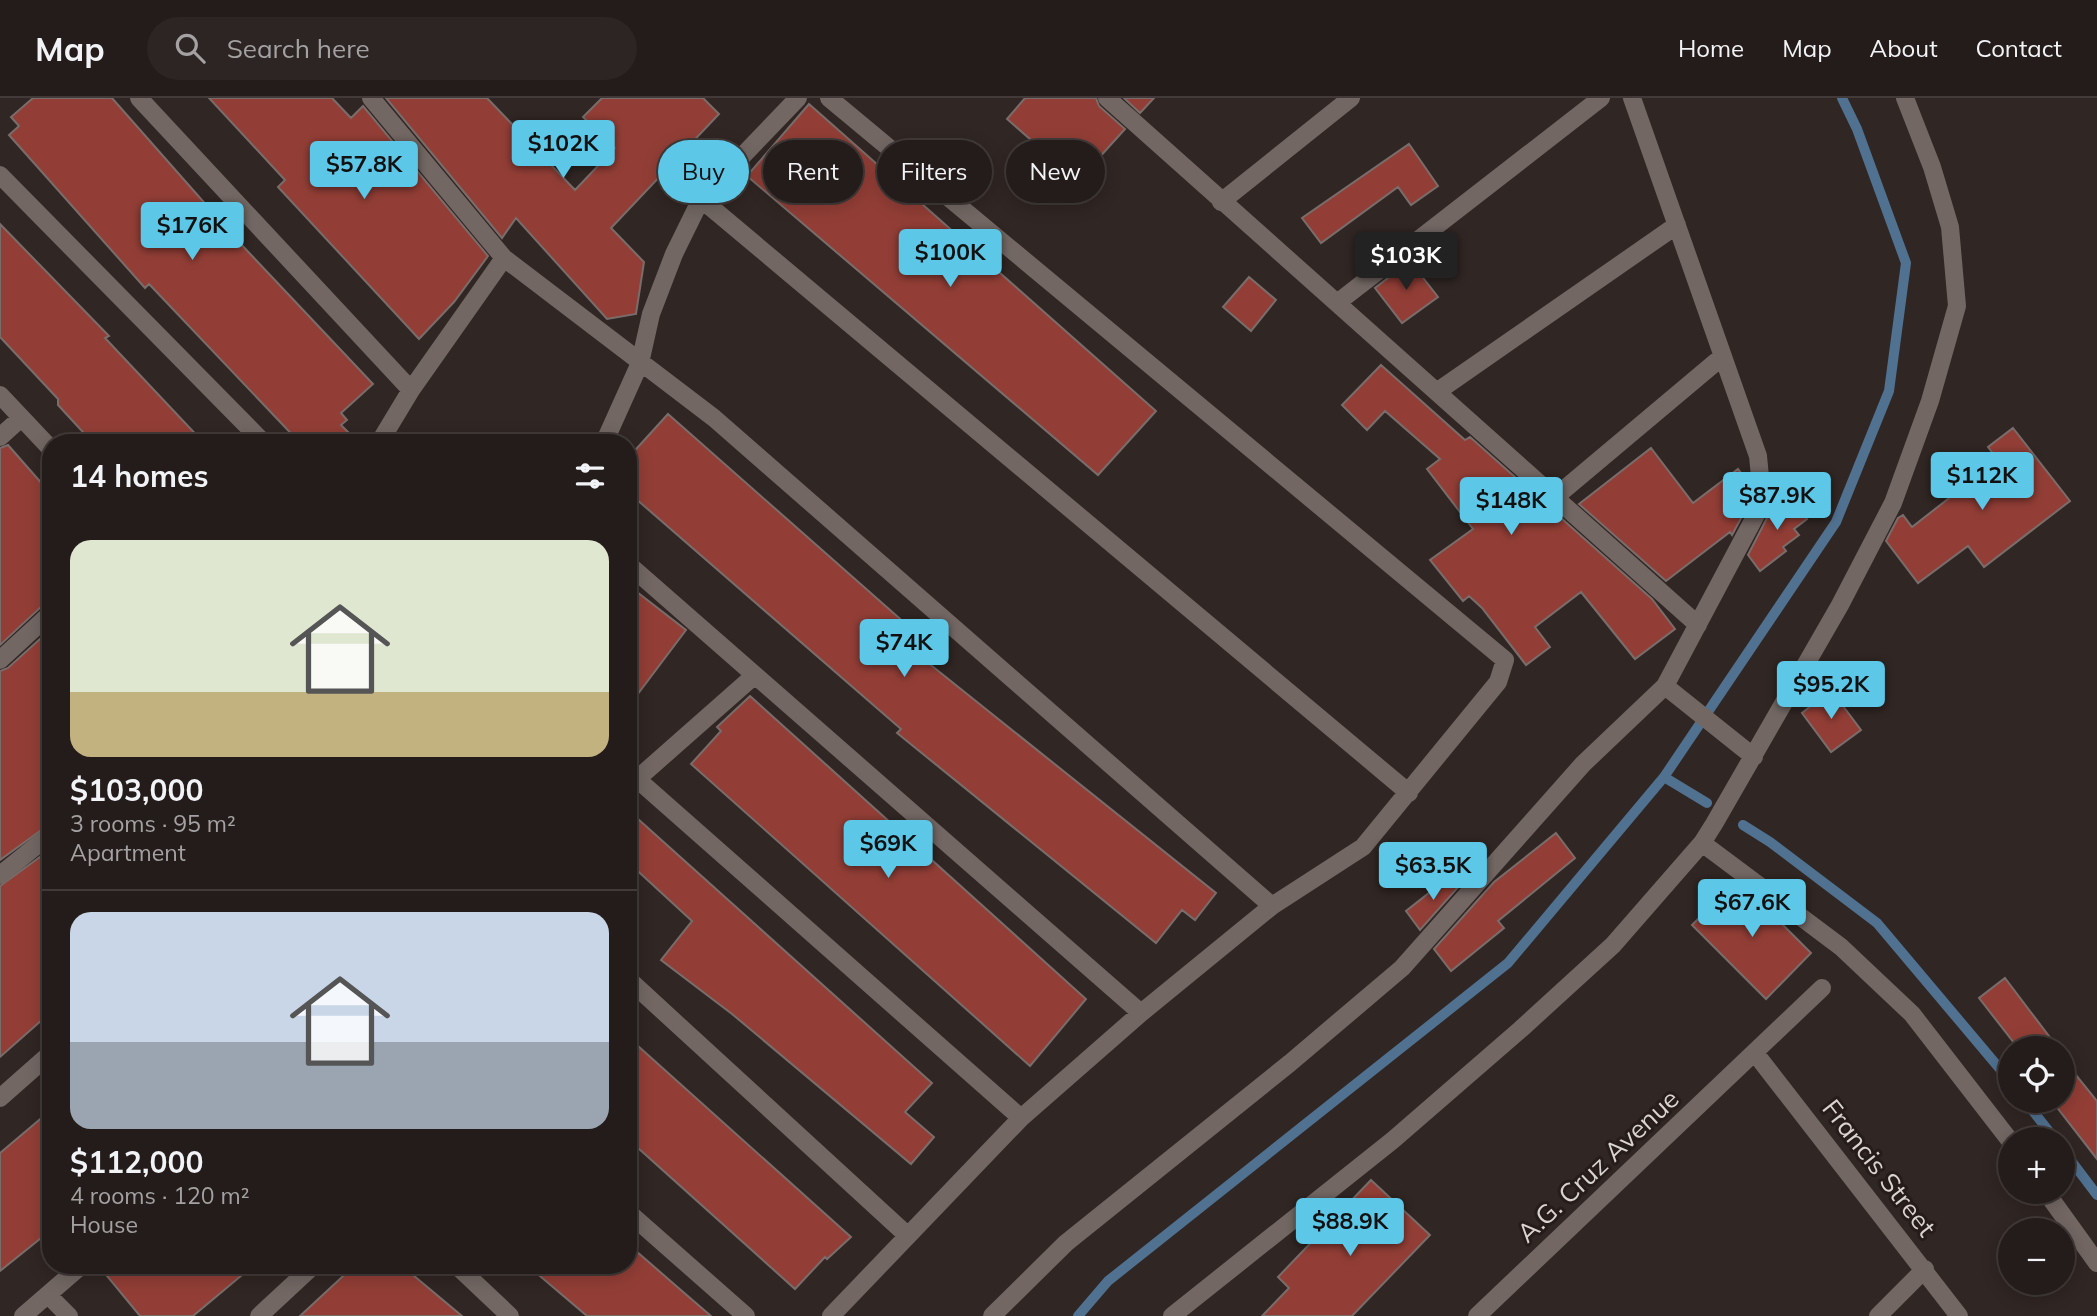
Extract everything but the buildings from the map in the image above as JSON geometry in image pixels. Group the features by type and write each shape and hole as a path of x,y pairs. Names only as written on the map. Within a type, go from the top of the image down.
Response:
{"street":[{"path":"139,98 411,390"},
{"path":"371,98 504,258 714,418 1272,906"},
{"path":"749,149 798,98"},
{"path":"829,98 1505,660 1498,682 1363,847 1272,906 1141,1013 1021,1118 831,1316"},
{"path":"1221,202 1351,98"},
{"path":"1337,303 1601,98"},
{"path":"992,1316 1076,1235 1290,1063 1402,968 1583,764 1669,690 1698,625 1757,513 1761,486 1758,456 1632,98"},
{"path":"1172,1316 1393,1140 1521,1029 1613,944 1702,843 1754,757 1893,503 1930,401 1957,306 1950,227 1932,167 1905,98"},
{"path":"1113,100 1221,202 1438,391 1698,625"},
{"path":"0,175 255,434"},
{"path":"608,434 640,363 651,314 674,254 699,203"},
{"path":"706,203 1409,793"},
{"path":"1438,391 1677,225"},
{"path":"384,434 411,390 504,258"},
{"path":"1554,498 1723,356"},
{"path":"0,395 42,440"},
{"path":"0,437 21,418"},
{"path":"637,572 1141,1013"},
{"path":"0,660 42,621"},
{"path":"637,779 755,675"},
{"path":"1669,690 1754,757"},
{"path":"637,787 1021,1118"},
{"path":"0,875 42,841"},
{"path":"1702,843 1841,947 1912,1014 1999,1127"},
{"path":"637,987 908,1236"},
{"name":"A.G. Cruz Avenue","path":"1477,1316 1822,988"},
{"name":"Francis Street","path":"1755,1053 1959,1316"},
{"path":"0,1098 42,1061"},
{"path":"2055,1204 2097,1263"},
{"path":"637,1220 746,1316"},
{"path":"1878,1316 1925,1269"},
{"path":"23,1316 72,1274"},
{"path":"259,1316 304,1274"},
{"path":"466,1274 510,1316"},
{"path":"48,1295 69,1316"}],"waterway":[{"path":"1078,1316 1108,1281 1508,963 1664,777 1836,522 1889,391 1906,263 1857,129 1842,98"},
{"path":"1664,777 1707,803"},
{"path":"1743,825 1770,842 1877,923 1998,1067"},
{"path":"2034,1113 2046,1127"},
{"path":"2075,1166 2097,1195"}]}
